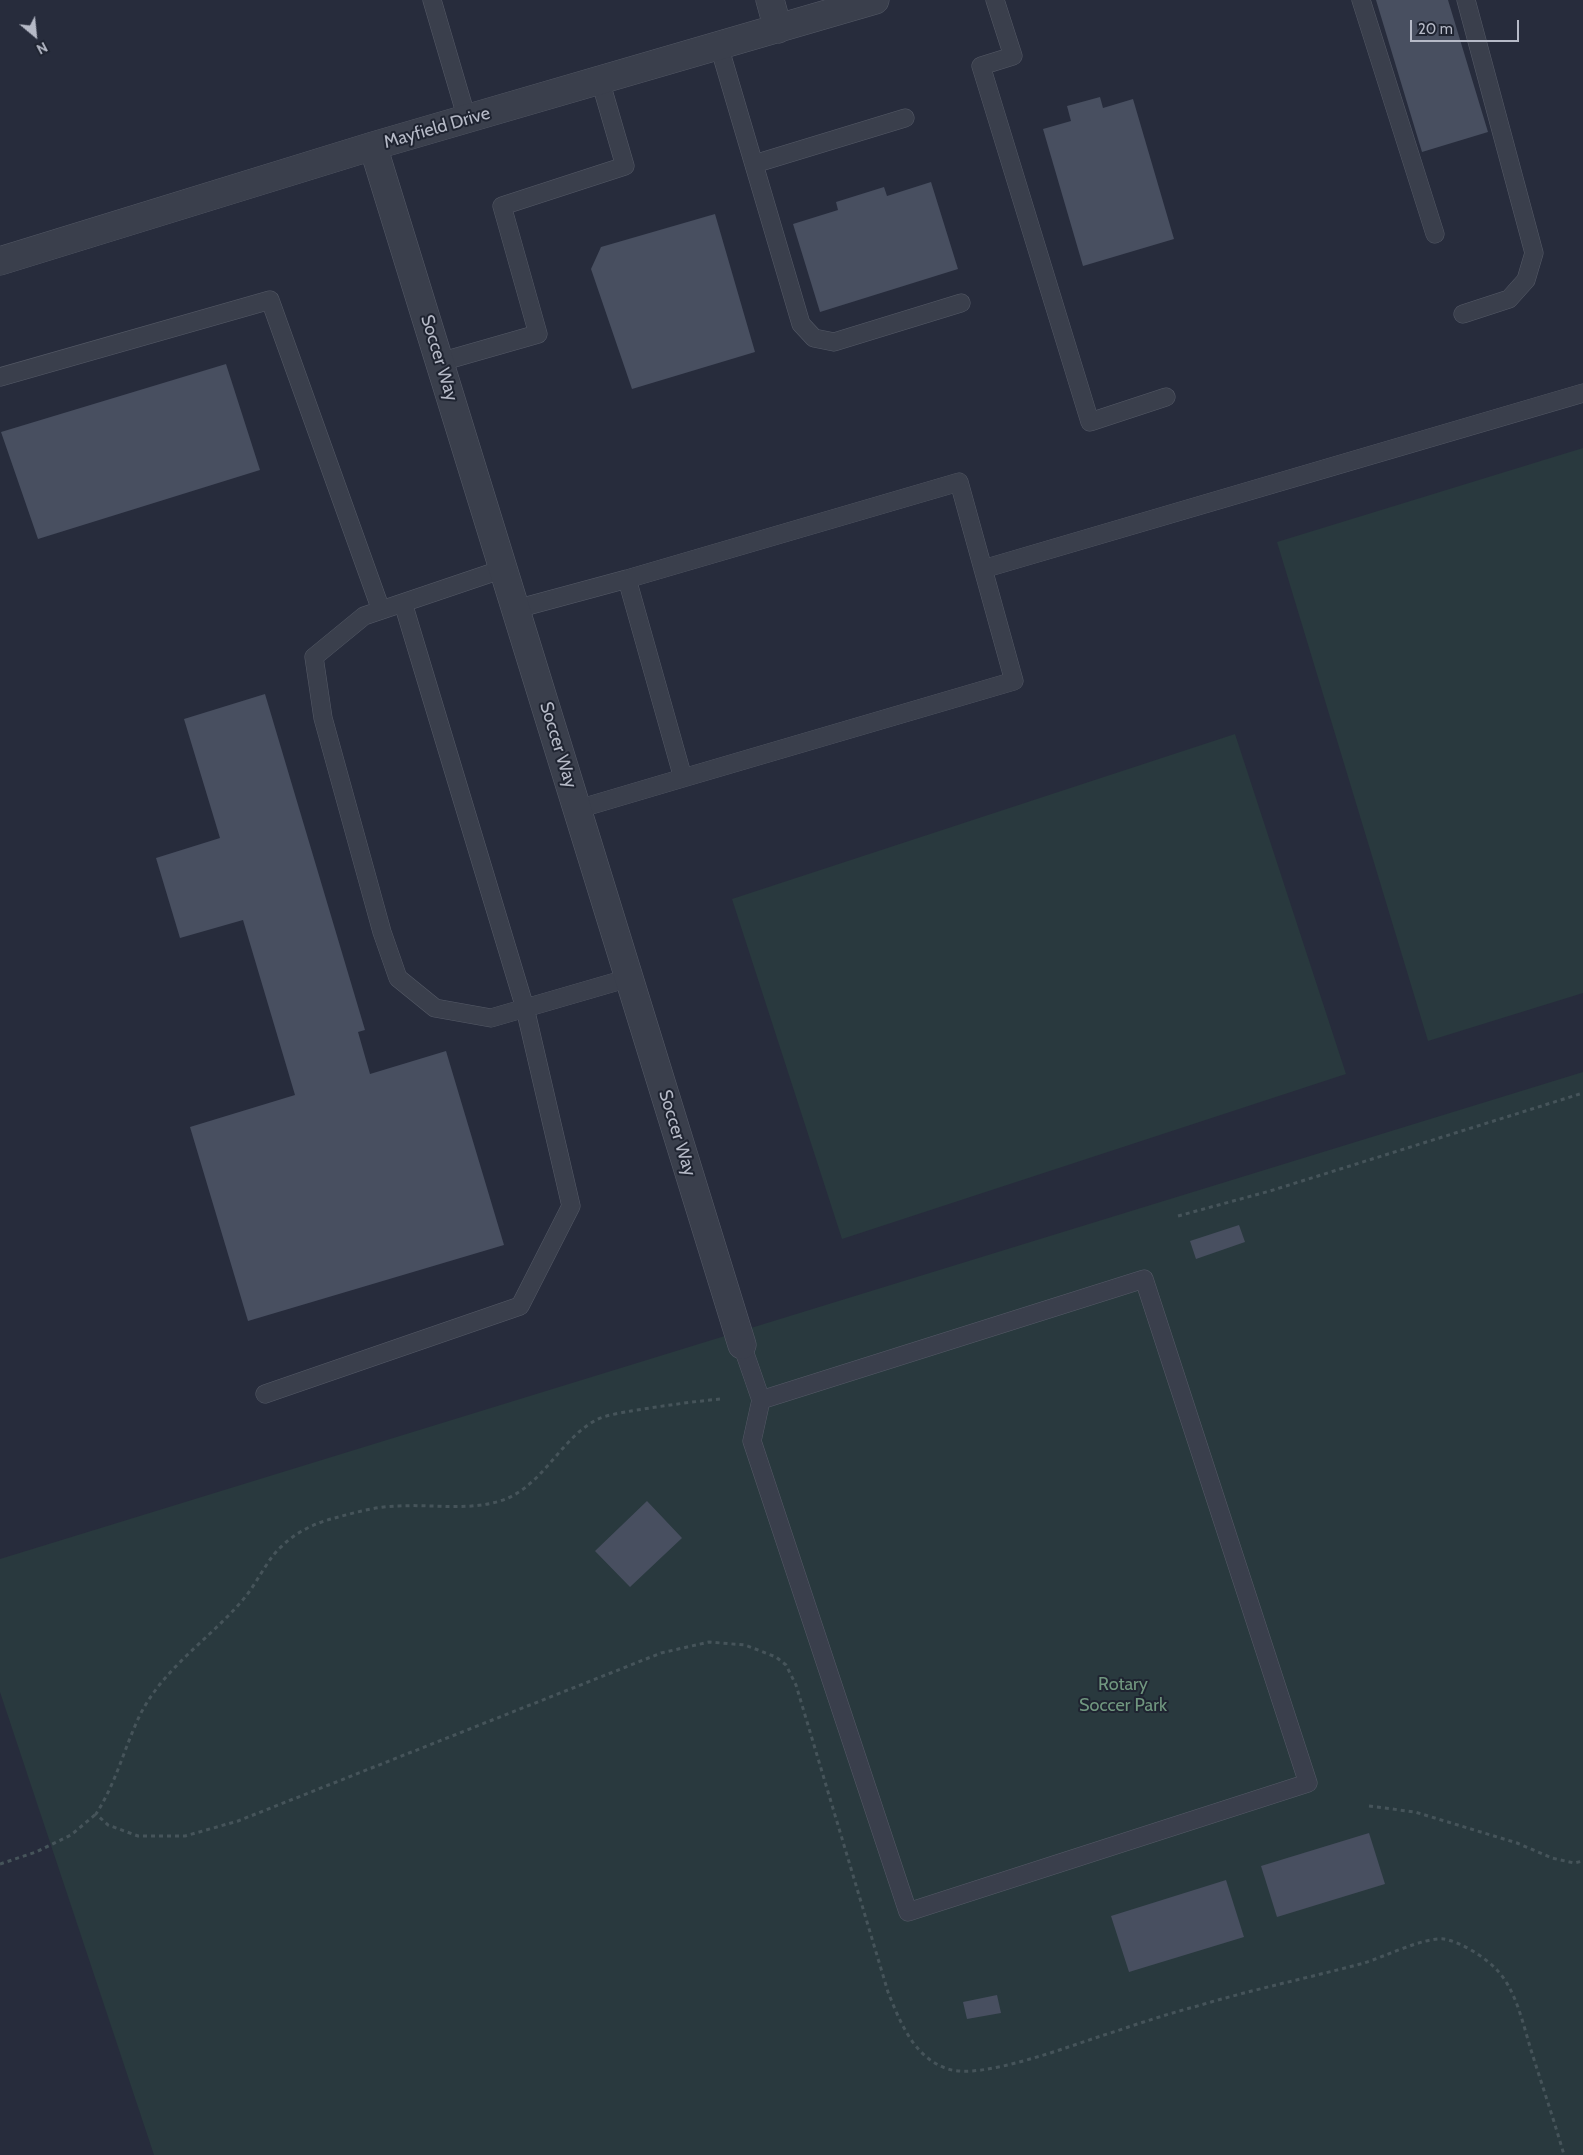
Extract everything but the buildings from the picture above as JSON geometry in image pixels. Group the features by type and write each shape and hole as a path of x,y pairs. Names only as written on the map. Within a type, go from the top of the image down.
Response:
{"street":[{"path":"770,0 778,29"},
{"name":"Mayfield Drive","path":"0,261 373,146 875,0"},
{"name":"Soccer Way","path":"373,146 742,1345"}],"lane":[{"path":"432,0 468,119"},
{"path":"995,0 1013,56 981,66 1090,422 1166,398"},
{"path":"1361,0 1436,234"},
{"path":"1462,314 1509,299 1526,280 1534,253 1466,0"},
{"path":"719,46 800,324 814,338 834,342 961,304"},
{"path":"440,362 538,334 502,206 626,166 600,80"},
{"path":"754,164 905,118"},
{"path":"0,376 270,300 381,610"},
{"path":"983,569 1583,394"},
{"path":"516,609 628,579 959,482 1014,681 578,809"},
{"path":"503,569 364,616 314,657 323,718 382,932 398,978 435,1008 491,1018 629,978"},
{"path":"628,579 683,778"},
{"path":"265,1394 520,1306 571,1206 525,1008 403,603"},
{"path":"742,1345 761,1400 752,1441 908,1912 1308,1783 1144,1279 761,1400"}],"path":[{"path":"1178,1216 1270,1190 1583,1093"},
{"path":"0,1864 36,1852 72,1835 96,1814 106,1799 139,1717 157,1687 182,1659 222,1622 246,1596 281,1546 305,1529 331,1519 391,1506 472,1506 501,1501 519,1492 542,1472 575,1435 597,1420 660,1406 720,1399"},
{"path":"96,1814 108,1825 138,1836 185,1836 246,1818 661,1653 709,1642 745,1644 776,1657 786,1665 796,1685 888,1992 900,2022 915,2046 930,2060 949,2070 975,2071 1011,2065 1194,2006 1366,1962 1424,1942 1443,1939 1462,1946 1478,1955 1497,1970 1508,1987 1522,2021 1564,2155"},
{"path":"1369,1806 1415,1812 1517,1843 1552,1858 1574,1863 1583,1861"}],"green space":[{"path":"1583,448 1583,993 1428,1041 1277,542"},
{"path":"1235,734 1346,1074 842,1239 732,899"},
{"name":"Rotary Soccer Park","path":"1583,1072 1583,2155 154,2155 0,1692 0,1559"}]}
